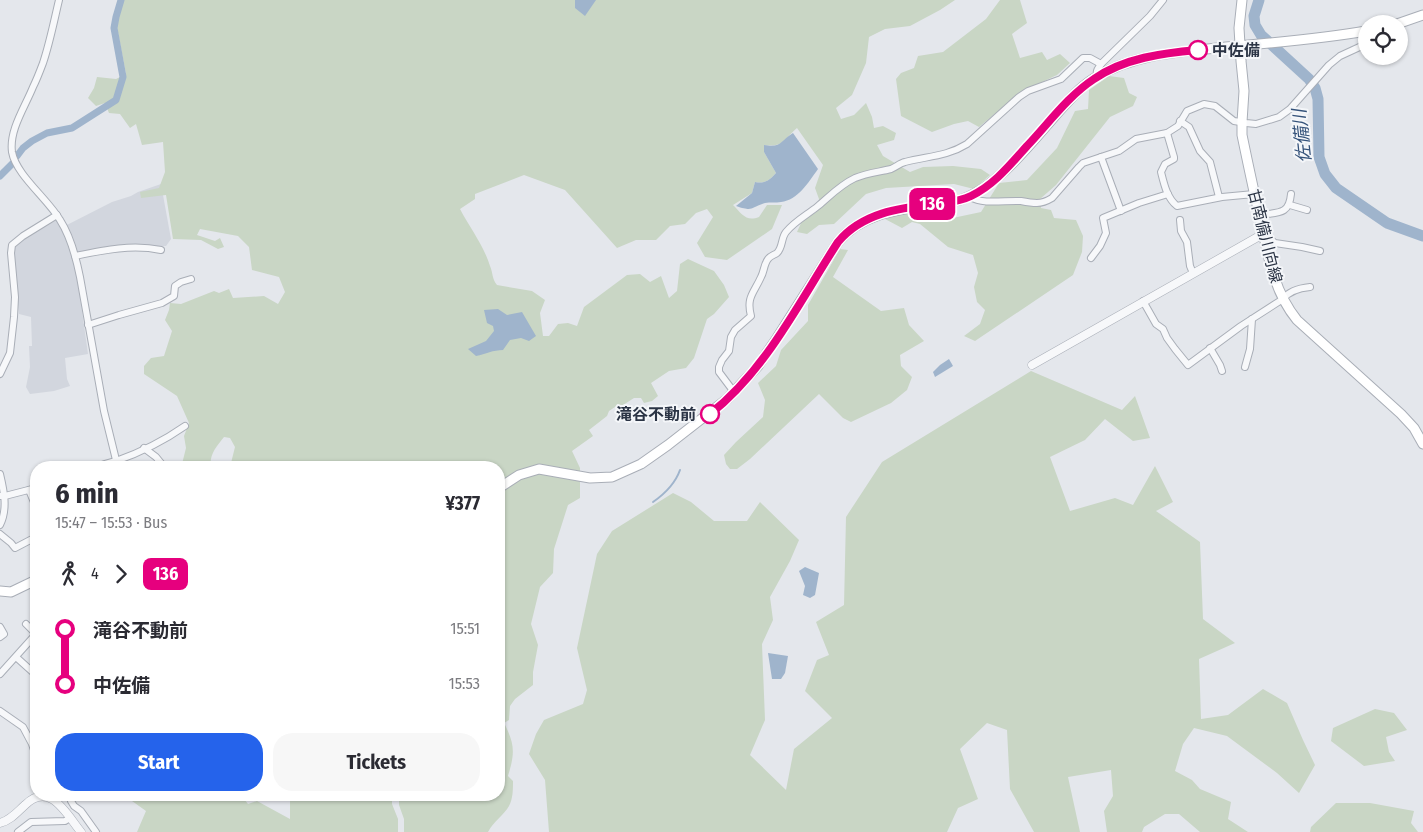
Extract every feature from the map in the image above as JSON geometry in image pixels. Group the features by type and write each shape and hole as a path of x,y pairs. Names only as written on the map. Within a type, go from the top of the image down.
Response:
{"main road":[{"name":"甘南備川向線","path":"1242,0 1239,21 1244,91 1242,135 1272,272 1283,299 1297,320 1408,421 1423,444"},
{"path":"1408,20 1423,15"},
{"path":"505,485 530,471 539,469 596,479 612,477 641,464 668,446 717,408 734,392 767,354 834,248 847,233 882,213 954,202 970,197 984,189 1006,170 1074,96 1098,76 1126,63 1158,54 1358,32"},
{"path":"0,591 11,592 30,583"}],"street":[{"path":"59,0 47,49 34,86 18,120 12,143 12,153 16,163 57,215 67,232 75,256 104,411 116,461"},
{"path":"1098,76 1096,70 1101,64 1150,16 1163,0"},
{"path":"970,197 975,200 986,201 1038,204 1047,202 1079,167 1088,161 1118,151 1136,140 1167,132 1178,126 1187,111 1204,104 1215,106 1234,121 1256,124 1280,117 1290,109 1329,65 1340,56 1358,48"},
{"path":"734,392 719,372 719,367 729,351 731,337 735,330 751,316 749,308 750,296 760,279 766,262 778,252 781,248 784,234 799,220 855,178 895,168 903,162 938,156 959,149 1019,97 1028,91 1061,79 1083,58 1090,58 1101,64"},
{"path":"1180,121 1190,126 1200,152 1210,162 1219,197"},
{"path":"1167,132 1174,160 1165,164 1161,172 1168,194 1176,206 1219,197 1254,194"},
{"path":"1101,157 1121,211"},
{"path":"1091,258 1100,246 1106,232 1103,218 1139,203 1168,194"},
{"path":"1259,215 1282,212 1290,205 1291,194"},
{"path":"1290,205 1307,210"},
{"path":"0,374 10,353 15,306 12,246 23,236 57,215"},
{"path":"1180,220 1181,231 1187,242 1190,266 1193,273"},
{"path":"1032,365 1263,234 1275,243 1320,251"},
{"path":"75,256 102,250 134,247 161,250"},
{"path":"88,325 162,303 174,296 175,286 191,278"},
{"path":"1143,301 1156,324 1163,329 1174,349 1188,365 1285,296 1298,289 1310,287"},
{"path":"1245,367 1250,349 1252,318"},
{"path":"1210,348 1222,371"},
{"path":"0,359 8,358"},
{"path":"122,461 186,426"},
{"path":"144,448 156,456 159,461"},
{"path":"0,474 3,517 0,525"},
{"path":"2,496 29,490"},
{"path":"0,534 15,548 30,540"},
{"path":"26,624 30,628"},
{"path":"0,627 4,634 0,637"},
{"path":"0,674 30,641"},
{"path":"16,657 30,670"},
{"path":"0,711 20,723 30,740"},
{"path":"0,823 8,820 30,801"},
{"path":"56,801 82,832"},
{"path":"71,801 81,811 96,832"},
{"path":"18,832 32,822 65,821 70,818"}],"shaded area":[{"path":"161,184 171,239 166,246 149,246 72,255 77,275 88,354 65,358 67,379 70,386 54,391 30,394 26,387 30,367 29,346 32,346 31,317 19,314 13,256 17,243 57,220 61,228 112,202"}],"green space":[{"path":"123,0 955,0 910,26 885,29 869,37 866,63 852,95 836,108 841,119 854,115 866,103 874,128 883,126 896,133 894,140 877,145 883,156 910,172 923,167 953,166 981,169 990,175 974,189 954,184 886,188 866,194 834,224 819,225 807,234 797,232 802,221 816,212 819,199 815,188 823,165 797,128 779,144 764,145 764,152 776,173 767,181 755,182 752,193 733,205 747,218 755,218 759,217 767,205 782,205 772,229 727,260 705,257 697,243 713,217 707,209 696,213 685,224 670,226 656,240 636,240 617,248 565,190 524,175 475,194 475,199 460,209 484,251 497,285 532,291 545,300 540,313 543,336 549,336 558,324 568,323 577,326 584,307 627,275 640,274 650,282 661,276 669,298 677,291 680,264 688,259 714,271 724,285 729,297 707,319 694,358 686,368 669,371 651,383 658,396 652,401 644,403 641,398 634,398 620,407 615,407 589,430 593,436 572,451 580,468 580,498 568,505 554,549 553,573 540,587 531,624 538,645 533,672 533,685 515,699 510,706 509,720 505,722 505,461 232,461 235,447 230,438 224,437 212,455 211,461 183,461 186,448 184,436 189,423 177,396 144,374 144,366 151,358 164,356 172,331 165,320 170,303 181,304 214,291 219,293 229,289 233,298 264,296 278,304 285,292 279,277 252,270 249,247 238,236 200,229 197,235 215,241 220,238 224,247 218,249 201,240 173,239 166,195 141,198 140,192 159,188 165,172 163,142 142,145 136,124 130,128 120,114 109,113 105,103 96,106 88,98 94,88 97,77 116,79 126,74 117,27"},
{"path":"1000,0 1020,0 1027,23 1012,34 1020,58 1042,52 1047,60 1060,54 1070,63 1057,75 1021,92 979,127 968,121 932,132 901,116 896,79 901,73 914,68 918,56 943,52 986,19"},
{"path":"1109,76 1124,78 1129,93 1137,97 1133,106 1110,117 1056,185 1040,199 1041,208 1051,210 1054,218 1076,220 1083,236 1082,252 1073,275 975,341 964,336 980,324 985,310 977,302 974,287 978,273 973,255 948,247 920,224 912,222 902,228 885,219 924,209 934,222 981,212 999,183 1027,180 1057,148 1075,111 1088,109 1089,90"},
{"path":"840,249 848,250 833,277 881,311 904,308 909,325 924,341 900,355 901,366 912,377 907,390 891,403 851,422 843,418 819,394 750,459 737,469 730,469 726,464 724,455 763,417 765,400 758,383 776,366 781,350 808,321 808,305"},
{"path":"1031,371 1122,410 1135,396 1150,438 1133,441 1105,419 1085,440 1050,457 1070,511 1115,498 1133,505 1155,466 1173,502 1156,511 1200,542 1203,619 1235,643 1199,659 1201,719 1228,715 1263,689 1287,703 1315,765 1299,793 1277,773 1227,736 1194,728 1183,744 1175,771 1192,780 1200,789 1231,802 1228,819 1248,832 1200,832 1179,814 1165,814 1144,827 1142,832 1107,832 1104,811 1113,796 1111,770 1068,777 1080,832 1034,832 1010,789 1007,730 987,723 960,749 978,799 958,808 947,832 549,832 545,780 529,754 536,734 544,720 583,704 587,690 577,648 597,554 612,531 673,493 691,502 714,521 747,521 760,502 799,540 790,561 770,597 773,620 762,644 765,720 750,755 786,790 794,749 832,718 805,691 817,660 829,655 816,622 844,605 846,517 882,462"},
{"path":"1375,709 1394,713 1407,730 1386,737 1389,752 1395,761 1364,766 1331,741 1333,728"},
{"path":"505,725 513,749 508,776 513,781 512,797 507,809 488,832 404,832 404,819 399,801 505,801"},
{"path":"132,801 246,801 248,804 257,801 290,819 290,801 392,801 398,819 398,832 137,832 146,811"},
{"path":"1336,803 1370,803 1414,811 1411,823 1418,832 1310,832 1311,827"}],"water":[{"path":"575,0 596,0 585,16 575,8"},
{"path":"793,133 818,169 806,185 798,194 787,201 765,203 751,209 736,206 752,193 755,182 767,181 776,173 764,152 764,145 778,145"},
{"path":"498,309 507,315 522,312 536,336 529,341 521,338 510,340 503,350 476,356 468,349 486,341 494,331 493,326 487,323 484,310"},
{"path":"949,359 953,366 935,377 933,372"},
{"path":"805,567 819,573 815,595 810,598 803,595 805,586 799,571"},
{"path":"768,653 788,656 785,673 781,679 772,679"}],"waterway":[{"path":"17,156 32,141 47,133 72,128 116,100 123,77 114,28 121,0"},
{"name":"佐備川","path":"1259,0 1254,16 1255,25 1261,35 1309,79 1315,88 1318,99 1319,157 1325,174 1336,188 1387,223 1423,236"},
{"path":"0,176 12,164"},
{"path":"653,502 676,480 680,470"}],"bus line":[{"name":"136","path":"710,414 728,399 758,366 838,242 847,233 882,213 954,202 970,197 984,189 1006,170 1066,103 1093,79 1135,60 1158,54 1198,50"}],"place":[{"name":"中佐備","path":"1198,50"},
{"name":"滝谷不動前","path":"710,414"}]}
